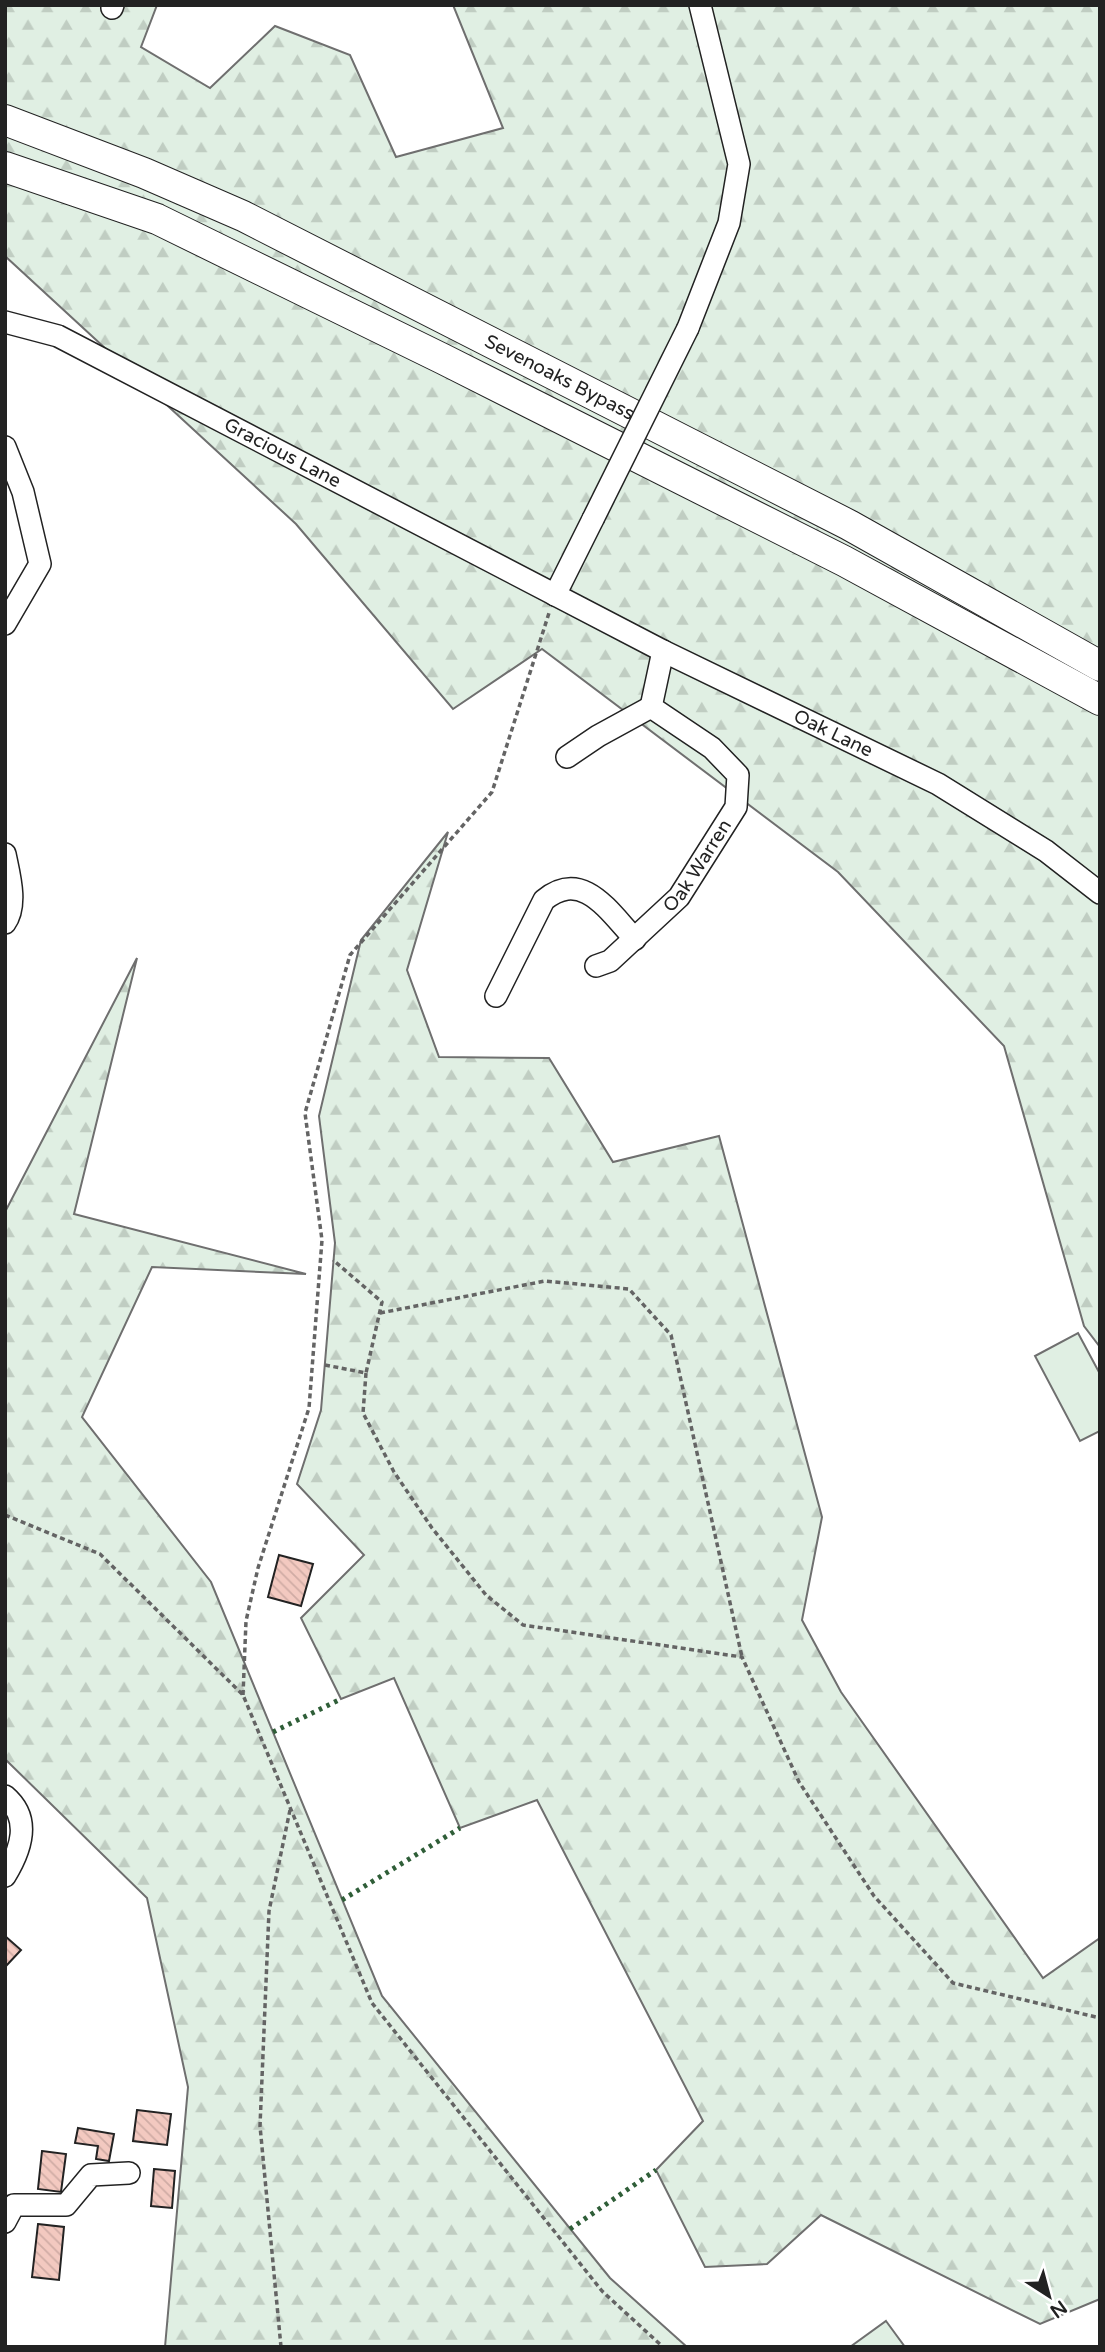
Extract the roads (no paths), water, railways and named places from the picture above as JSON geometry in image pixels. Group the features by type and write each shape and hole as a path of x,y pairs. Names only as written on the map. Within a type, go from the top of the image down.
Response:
{"highway":[{"name":"Sevenoaks Bypass","path":"5,120 144,173 243,216 849,525 1100,666"},
{"name":"Sevenoaks Bypass","path":"5,167 157,219 430,352 844,561 1100,700"}],"street":[{"path":"555,595 688,328 729,223 740,164 700,5"},
{"name":"Gracious Lane","path":"5,322 58,336 555,595"},
{"path":"5,446 23,492 40,565 5,624"},
{"name":"Oak Lane","path":"555,595 663,651 938,784 1046,851 1100,893"},
{"path":"567,757 598,736 651,707 663,651"},
{"name":"Oak Warren","path":"596,966 610,961 679,897 736,807 738,775 712,748 651,707"},
{"path":"5,854 11,884 10,916 5,923"},
{"path":"496,996 544,900 555,891 580,889 592,895 635,939"},
{"path":"5,1796 14,1803 24,1833 14,1861 5,1876"},
{"path":"5,2222 14,2205 66,2205 91,2175 129,2173"}]}
